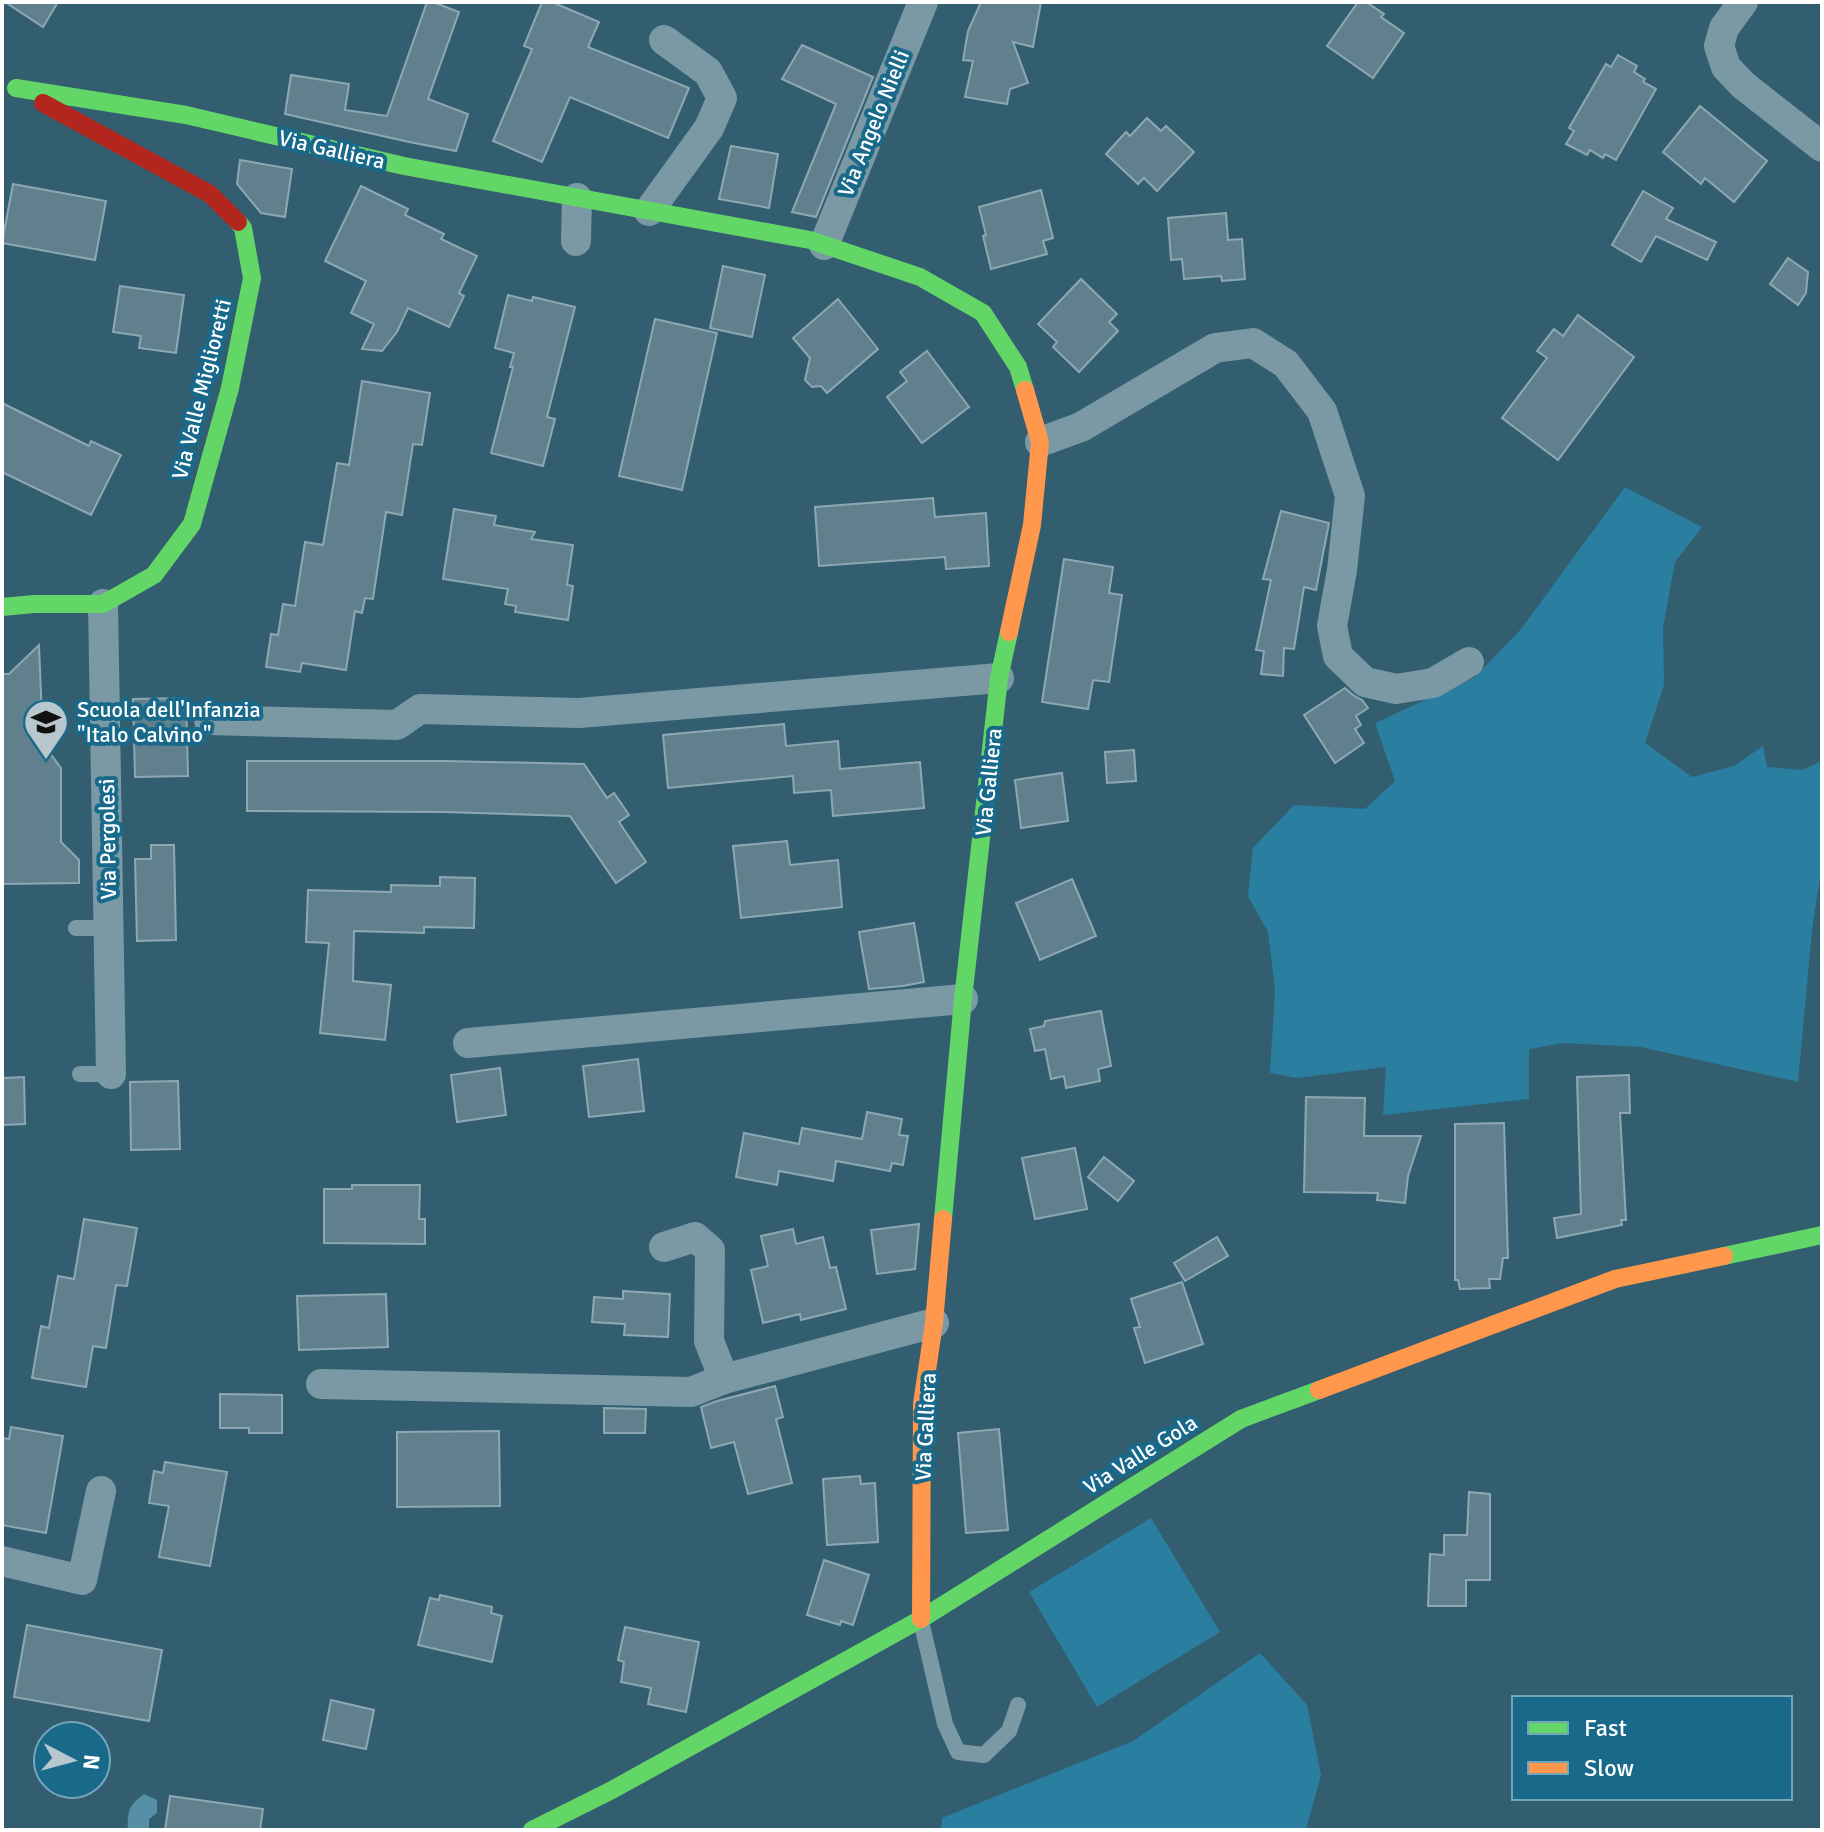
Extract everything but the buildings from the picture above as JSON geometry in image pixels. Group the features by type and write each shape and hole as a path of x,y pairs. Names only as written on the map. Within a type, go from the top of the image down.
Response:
{"street":[{"name":"Via Angelo Nielli","path":"824,245 923,2"},
{"path":"1743,2 1724,28 1719,46 1726,67 1743,85 1822,147"},
{"path":"649,211 709,128 722,98 708,72 664,40"},
{"name":"Via Galliera","path":"9,87 186,115 404,166 810,240 920,277 983,313 1018,367 1040,442 1032,525 999,678 963,999 934,1323 922,1404 921,1619"},
{"name":"Via Valle Miglioretti","path":"2,607 103,604 154,575 192,524 230,388 252,278 243,228 210,194 9,87"},
{"path":"576,241 577,198"},
{"path":"1040,442 1081,427 1215,348 1253,343 1286,364 1322,411 1350,496 1332,626 1338,656 1365,682 1396,689 1433,683 1469,662"},
{"name":"Via Pergolesi","path":"103,604 111,1074"},
{"path":"209,720 397,725 420,709 579,713 999,678"},
{"path":"468,1043 963,999"},
{"path":"1809,1238 1822,1216"},
{"path":"664,1247 695,1237 710,1250 709,1341 724,1379"},
{"name":"Via Valle Gola","path":"532,1830 612,1790 921,1619 1241,1419 1615,1279 1809,1238"},
{"path":"321,1384 691,1392 724,1379 934,1323"},
{"path":"2,1561 82,1580 101,1491"}],"lane":[{"path":"76,928 108,928"},
{"path":"80,1074 111,1074"},
{"path":"921,1619 945,1724 958,1752 984,1755 1009,1731 1018,1705"}],"shaded area":[{"path":"1625,487 1702,527 1675,562 1663,628 1664,685 1645,743 1692,777 1734,766 1763,746 1767,767 1802,770 1820,762 1822,764 1822,865 1812,930 1798,1082 1641,1047 1563,1043 1529,1049 1529,1099 1383,1115 1386,1067 1297,1078 1270,1073 1275,990 1268,932 1248,896 1253,848 1294,805 1365,809 1395,781 1375,723 1475,677 1521,629"},
{"path":"1151,1518 1220,1632 1097,1707 1029,1592"},
{"path":"1260,1653 1307,1705 1321,1775 1306,1830 941,1830 942,1818 1133,1741"},
{"path":"144,1794 157,1800 157,1813 149,1819 149,1830 128,1830 130,1809"}],"traffic: fast":[{"path":"16,88 186,115 404,166 810,240 920,277 983,313 1018,367 1025,390"},
{"path":"2,607 103,604 154,575 192,524 230,388 252,278 243,228 238,222"},
{"path":"943,1219 963,999 999,678 1009,632"},
{"path":"1724,1256 1822,1235"},
{"path":"532,1830 612,1790 921,1619 1241,1419 1319,1390"}],"traffic: slow":[{"path":"1009,632 1032,525 1040,442 1025,390"},
{"path":"921,1619 922,1404 934,1323 943,1219"},
{"path":"1319,1390 1615,1279 1724,1256"}],"traffic: jam":[{"path":"43,103 210,194 238,222"}],"place":[{"name":"Scuola dell'Infanzia \"Italo Calvino\"","path":"46,761"}]}
